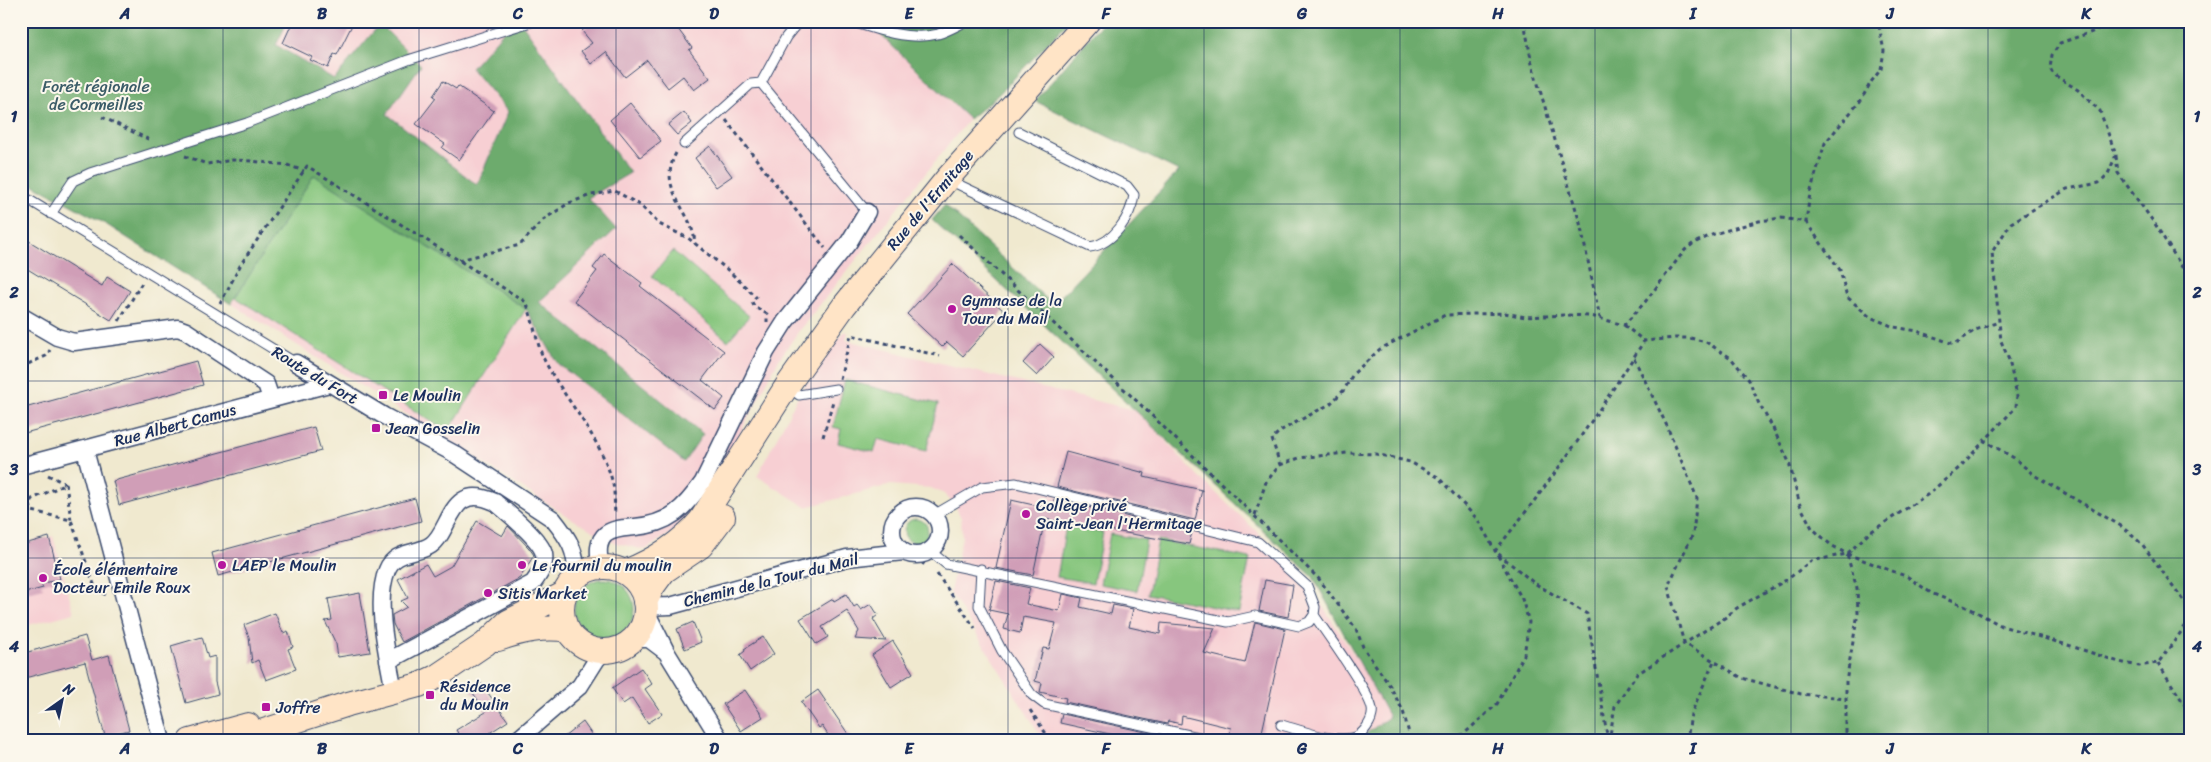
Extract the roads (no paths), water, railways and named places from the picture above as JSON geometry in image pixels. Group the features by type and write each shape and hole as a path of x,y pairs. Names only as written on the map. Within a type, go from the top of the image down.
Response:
{"street":[{"name":"Rue de l'Ermitage","path":"625,572 666,550 696,526 712,505 786,388 844,306 947,179 1088,21"},
{"path":"600,567 599,545 604,535 615,529 649,526 665,520 680,512 692,498 703,482 766,352 785,322 849,242 867,212"},
{"path":"21,316 57,337 74,342 178,328 186,331 266,384 272,399"},
{"name":"Route du Fort","path":"296,363 329,384 453,454 553,519 575,552 570,586"},
{"name":"Rue Albert Camus","path":"21,466 329,384"},
{"name":"Rue de l'Ermitage","path":"645,607 653,586 664,571 701,546 725,514 786,388"},
{"path":"85,450 162,741"},
{"path":"388,661 533,583 539,576 544,556 540,546 495,502 486,498 477,498 461,503 451,512 433,543 399,555 390,564 384,580 382,611 383,636 388,661 394,691"},
{"path":"922,508 934,515 938,521 940,536 930,551 921,555 903,552 895,543 892,532 896,518 907,509 922,508"},
{"name":"Chemin de la Tour du Mail","path":"873,555 888,540 892,532"},
{"name":"Chemin de la Tour du Mail","path":"645,607 670,606 847,558 903,552"},
{"path":"234,741 348,704 419,685 436,677 485,644 508,622 570,586 591,569 600,567 625,572 638,585 645,607 667,652 721,741"},
{"path":"570,586 562,609 568,630 580,643 597,650 606,650 625,645 633,639 640,630 645,607"},
{"path":"485,644 526,630 543,628 568,630"},
{"path":"633,639 649,639 667,652"},
{"path":"516,741 580,686 606,650"},
{"path":"190,741 262,722 348,704"}],"lane":[{"path":"51,214 73,181 90,173 247,123 408,60 534,21"},
{"path":"761,83 786,37 799,21"},
{"path":"850,21 885,33 917,35 938,34 967,21"},
{"path":"684,144 751,84 761,83"},
{"path":"761,83 867,212"},
{"path":"947,179 1090,247 1098,246 1124,222 1132,206 1134,195 1127,186 1019,132"},
{"name":"Route du Fort","path":"21,196 296,363"},
{"path":"786,388 799,395 836,389"},
{"path":"930,551 946,564 981,569 1228,622 1255,616 1299,626 1309,622 1314,615 1315,606 1307,586 1258,542 1016,482 982,487 934,515"},
{"path":"981,569 979,606 1002,651 1032,695 1044,704 1208,739"},
{"path":"1281,725 1332,738 1345,739 1354,738 1365,729 1370,720 1372,710 1365,692 1314,615"}],"place":[{"name":"Gymnase de la Tour du Mail","path":"952,309"},
{"name":"Le Moulin","path":"383,395"},
{"name":"Jean Gosselin","path":"376,428"},
{"name":"Collège privé Saint-Jean l'Hermitage","path":"1026,514"},
{"name":"LAEP le Moulin","path":"222,565"},
{"name":"Le fournil du moulin","path":"522,565"},
{"name":"École élémentaire Docteur Emile Roux","path":"43,578"},
{"name":"Sitis Market","path":"488,593"},
{"name":"Résidence du Moulin","path":"430,695"},
{"name":"Joffre","path":"266,707"}],"park label":[{"name":"Forêt régionale de Cormeilles","path":"96,95"}]}
